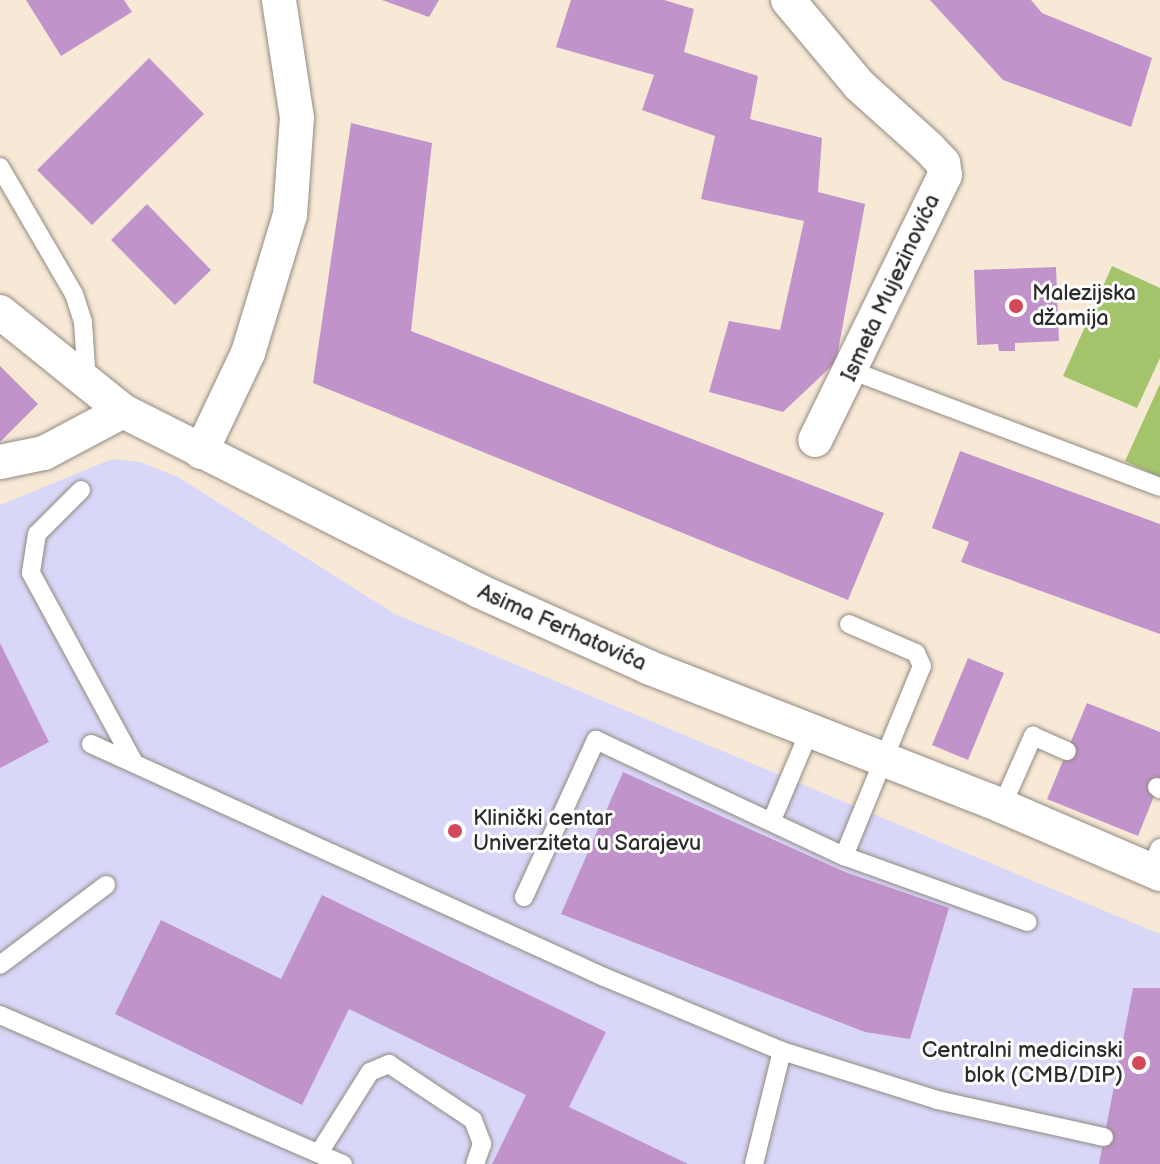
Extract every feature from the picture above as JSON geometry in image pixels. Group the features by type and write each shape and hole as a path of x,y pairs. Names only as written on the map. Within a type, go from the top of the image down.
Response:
{"street":[{"path":"201,452 248,353 290,215 297,118 279,0"},
{"name":"Ismeta Mujezinovića","path":"788,0 859,85 943,163 945,175 853,371 815,440"},
{"name":"Asima Ferhatovića","path":"0,312 123,411 479,591 809,732 1157,864"},
{"path":"0,462 44,453 123,411"}],"lane":[{"path":"0,167 74,294 83,322 87,382"},
{"path":"853,371 1160,487"},
{"path":"81,490 37,534 31,573 134,763"},
{"path":"844,856 886,761 922,666 916,653 849,624"},
{"path":"772,820 809,732"},
{"path":"1002,806 1033,736 1067,751"},
{"path":"524,897 596,740 844,856 1027,922"},
{"path":"91,744 604,977 782,1051 937,1100 1104,1137"},
{"path":"0,965 106,885"},
{"path":"0,1015 343,1164"},
{"path":"754,1164 782,1051"},
{"path":"319,1153 370,1072 389,1064 473,1120 482,1144 475,1164"}],"shaded area":[{"name":"Klinički centar Univerziteta u Sarajevu","path":"112,459 141,462 178,477 395,614 1160,934 1160,1164 0,1164 0,505"}],"green space":[{"path":"1112,266 1160,288 1160,358 1137,408 1063,376"},
{"path":"1160,384 1160,477 1125,461"}],"building":[{"path":"26,0 124,0 132,12 61,56"},
{"path":"382,0 439,0 429,17"},
{"path":"571,0 664,0 694,9 684,52 758,76 750,119 822,138 818,192 865,204 836,362 783,412 709,392 729,321 780,330 804,221 701,199 715,136 642,110 654,75 556,47"},
{"path":"930,0 1031,0 1042,13 1152,58 1131,127 1003,80"},
{"path":"149,58 204,114 92,225 37,170"},
{"path":"351,123 432,143 411,331 884,513 848,600 313,383"},
{"path":"147,204 211,270 175,305 111,240"},
{"name":"Malezijska džamija","path":"1056,267 1059,341 1015,343 1015,351 999,351 998,344 977,345 974,270"},
{"path":"0,366 38,404 0,442"},
{"path":"960,451 1160,524 1160,634 961,562 969,542 932,528"},
{"path":"0,643 49,742 0,768"},
{"path":"968,658 1004,673 968,760 932,745"},
{"path":"1087,703 1160,732 1160,781 1138,836 1047,799"},
{"path":"623,772 845,872 949,908 910,1039 865,1032 561,914"},
{"path":"322,895 606,1032 569,1107 688,1164 492,1164 526,1095 349,1009 302,1105 115,1014 161,920 281,979"},
{"name":"Centralni medicinski blok (CMB/DIP)","path":"1133,988 1160,988 1160,1164 1099,1164"}],"place":[{"name":"Malezijska džamija","path":"1016,306"},
{"name":"Klinički centar Univerziteta u Sarajevu","path":"455,831"},
{"name":"Centralni medicinski blok (CMB/DIP)","path":"1139,1063"}]}
